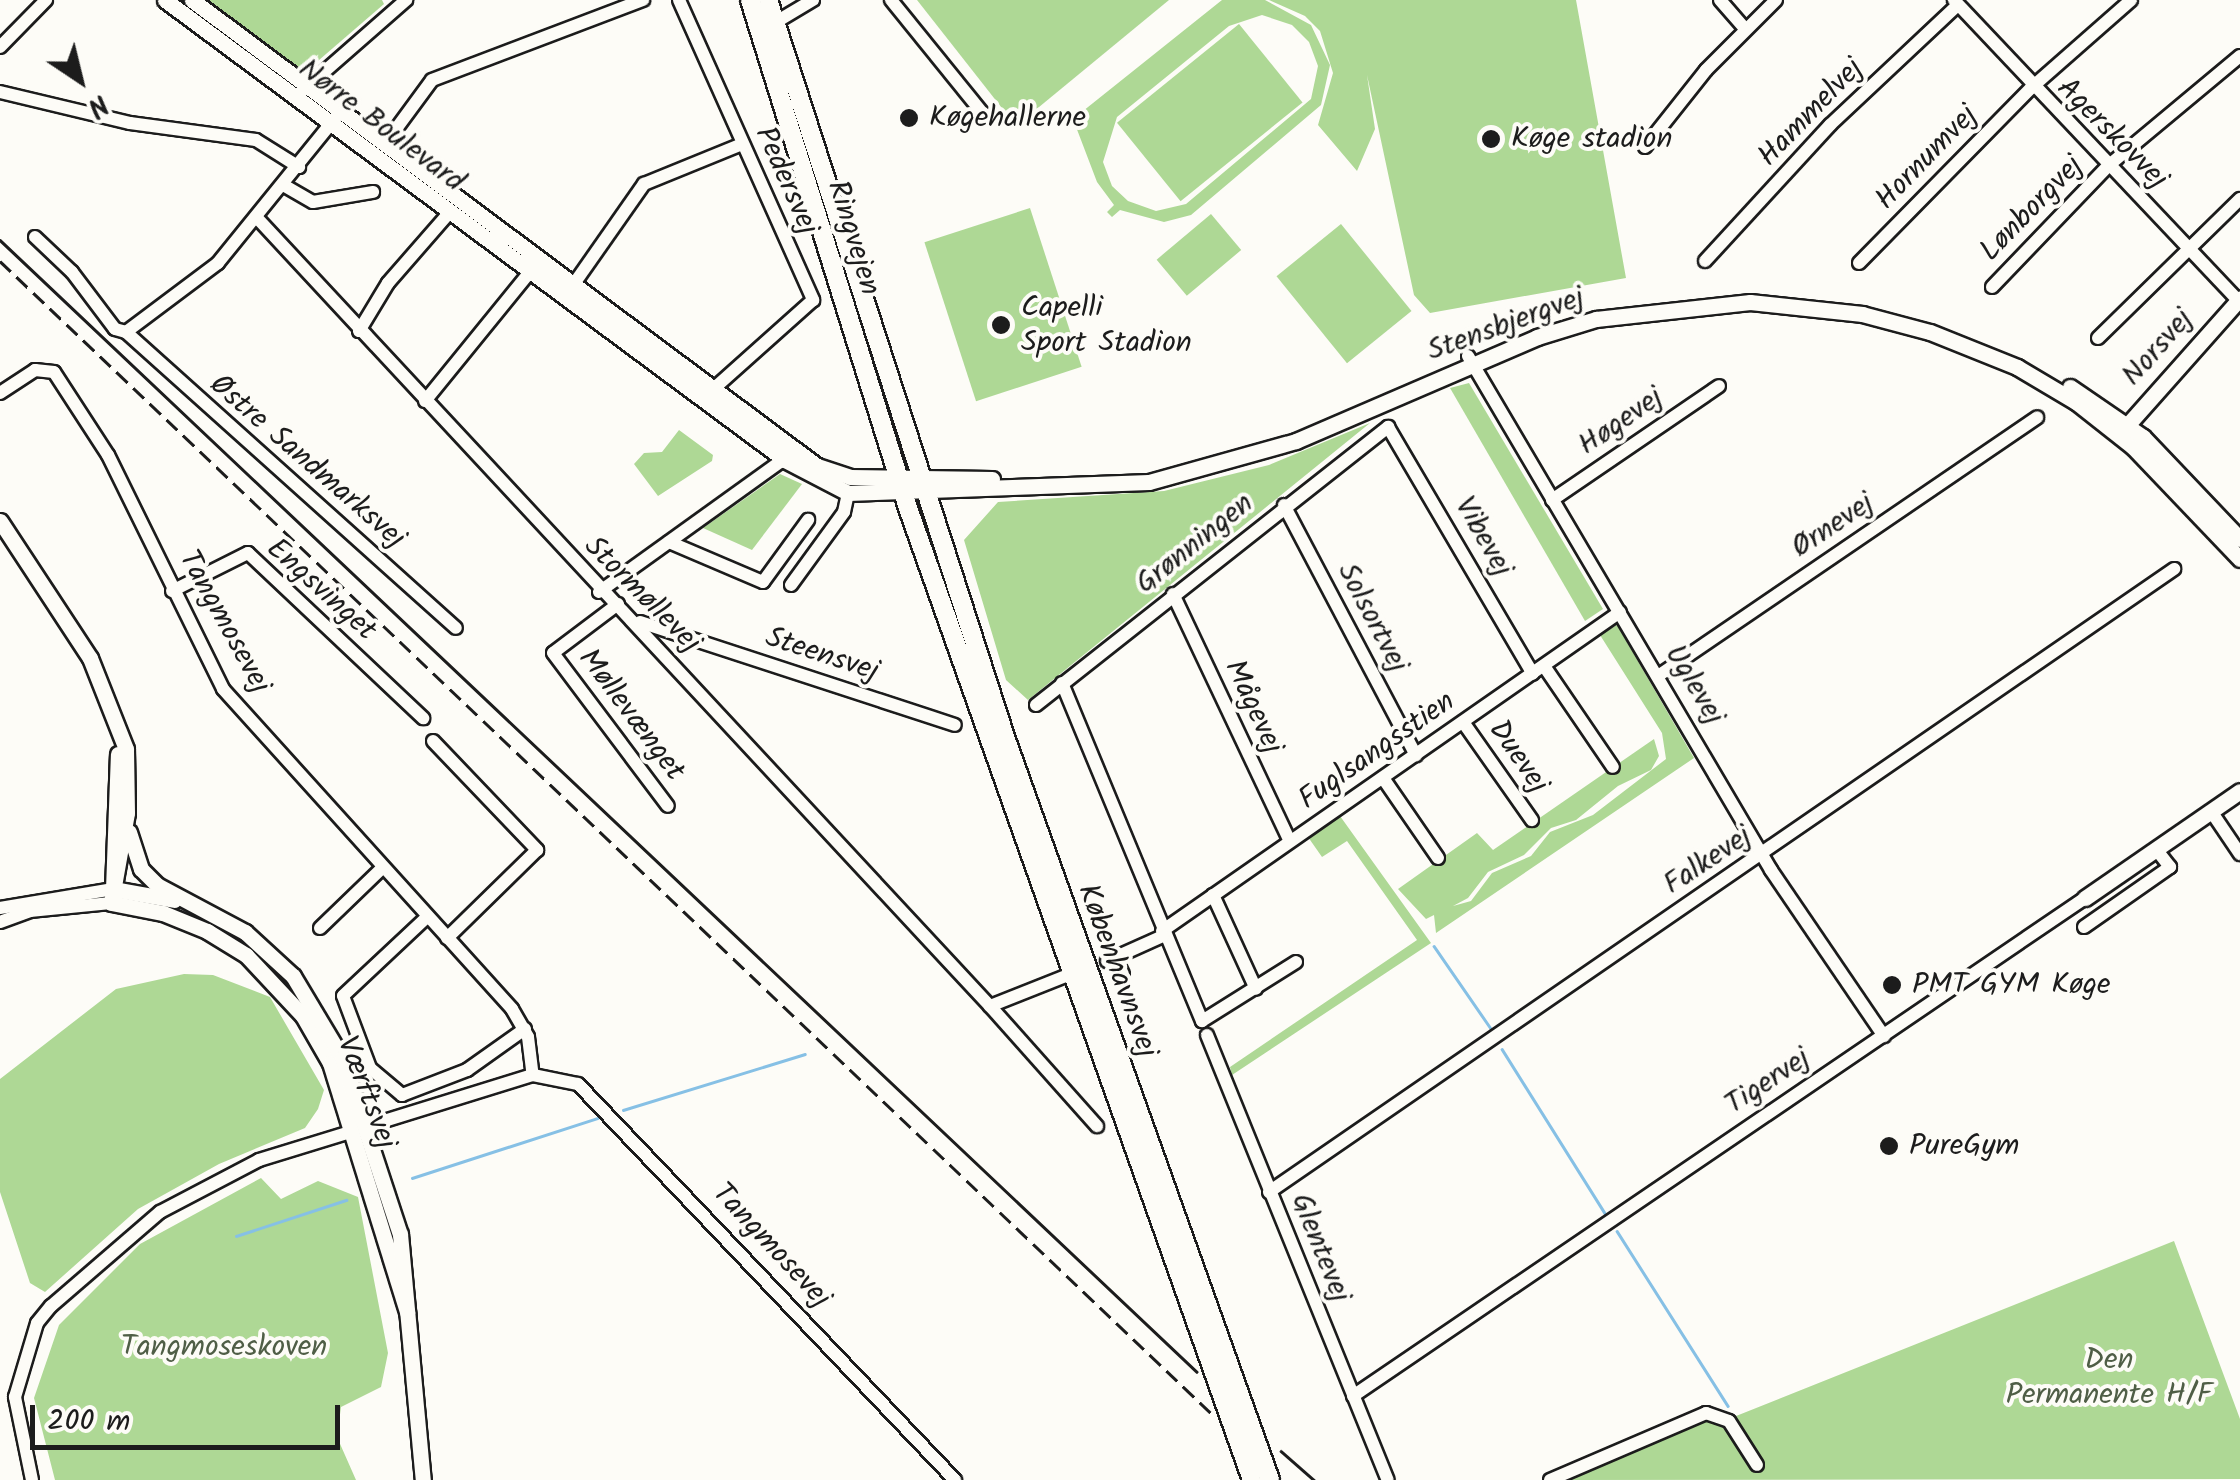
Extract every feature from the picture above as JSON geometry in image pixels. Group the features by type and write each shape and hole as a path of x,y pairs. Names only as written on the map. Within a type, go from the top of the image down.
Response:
{"main road":[{"name":"Ringvejen","path":"750,0 768,26 921,485"},
{"name":"Ringvejen","path":"768,0 768,26 901,485"},
{"name":"Københavnsvej","path":"901,485 1252,1480"},
{"name":"Københavnsvej","path":"921,485 1270,1480"}],"street":[{"path":"0,47 46,0"},
{"name":"Nørre Boulevard","path":"164,0 336,117 450,212 530,272 569,291"},
{"name":"Nørre Boulevard","path":"192,0 301,91"},
{"path":"385,144 432,80 643,0"},
{"name":"Pedersvej","path":"680,0 813,300 708,394"},
{"path":"768,26 813,0"},
{"path":"891,0 985,116"},
{"path":"1720,0 1744,29"},
{"path":"1645,147 1744,29 1776,0"},
{"name":"Hornumvej","path":"1859,263 2030,88 2130,0"},
{"name":"Agerskovvej","path":"1956,2 2030,88 2239,299"},
{"name":"Hammelvej","path":"1705,261 1830,124 1956,2"},
{"path":"301,91 398,3"},
{"name":"Lønborgvej","path":"1992,287 2108,166 2240,56"},
{"path":"0,92 130,124 256,140 299,167"},
{"path":"126,332 218,263 259,220 336,117"},
{"name":"Nørre Boulevard","path":"336,117 385,144 569,291 789,454 848,492 901,485"},
{"path":"569,291 644,184 742,144"},
{"path":"284,186 313,202 374,192"},
{"path":"2098,338 2188,245 2240,200"},
{"path":"360,331 388,283 450,212"},
{"name":"Stormøllevej","path":"259,220 599,592 638,621 1097,1126"},
{"name":"Østre Sandmarksvej","path":"34,237 72,272 114,329 126,332 456,628"},
{"path":"425,401 530,272"},
{"name":"Stensbjergvej","path":"901,485 1147,474 1292,432 1564,319 1652,299 1751,293 1815,298 1982,342 2123,430 2196,486 2240,539"},
{"name":"Norsvej","path":"2123,430 2239,299"},
{"name":"Uglevej","path":"1469,360 1763,854 1884,1036"},
{"name":"Tangmosevej","path":"0,393 35,370 54,372 108,456 223,689 524,1029 533,1075 552,1075 592,1094 955,1480"},
{"name":"Høgevej","path":"1552,500 1718,386"},
{"name":"Ørnevej","path":"1658,676 2036,417"},
{"name":"Grønningen","path":"1036,705 1284,504 1388,428"},
{"name":"Vibevej","path":"1388,428 1538,670 1613,766"},
{"name":"Stensbjergvej","path":"2123,430 2184,493 2240,560"},
{"path":"599,592 789,454"},
{"name":"Nørre Boulevard","path":"789,454 834,474 901,485"},
{"path":"792,585 844,512 848,492"},
{"name":"Solsortvej","path":"1284,504 1416,755"},
{"path":"669,542 762,582 808,520"},
{"name":"Værftsvej","path":"0,521 90,658 126,749 127,814 112,896"},
{"name":"Værftsvej","path":"0,538 27,564"},
{"name":"Engsvinget","path":"172,591 248,553 423,718"},
{"name":"Falkevej","path":"1269,1192 2174,569"},
{"name":"Mågevej","path":"1173,594 1290,842"},
{"name":"Møllevænget","path":"618,604 553,653 668,806"},
{"name":"Fuglsangsstien","path":"1123,974 1111,959 1163,934 1213,894 1620,612"},
{"name":"Steensvej","path":"638,621 954,725"},
{"path":"664,650 674,632"},
{"name":"Glentevej","path":"1062,683 1388,1480"},
{"name":"Værftsvej","path":"112,896 114,718"},
{"name":"Duevej","path":"1463,722 1532,820"},
{"path":"433,740 536,845 536,854 446,938"},
{"path":"1383,778 1438,858"},
{"name":"Tigervej","path":"1353,1396 2240,790"},
{"path":"2211,811 2240,854"},
{"name":"Værftsvej","path":"127,814 141,869 183,902 245,932 293,976 319,1010 400,1234 423,1480"},
{"path":"2084,926 2170,868 2156,849"},
{"path":"320,928 381,869"},
{"path":"1213,894 1256,989"},
{"path":"0,908 112,896"},
{"path":"0,922 30,911 112,896"},
{"name":"Værftsvej","path":"112,896 183,902"},
{"name":"Værftsvej","path":"112,896 208,931 268,975 303,1016 360,1129"},
{"path":"426,917 343,996 370,1068 402,1095 467,1070 524,1029"},
{"path":"1204,1028 1296,962"},
{"path":"990,1006 1071,974"},
{"path":"32,1480 15,1397 37,1323 120,1242 190,1195 260,1160 533,1075"},
{"path":"1550,1480 1699,1414 1729,1421 1757,1466"}],"green space":[{"path":"205,0 382,0 384,4 304,73"},
{"path":"917,0 1169,0 1016,126"},
{"path":"1222,0 1265,0 1311,25 1330,65 1321,105 1191,215 1164,222 1120,210 1112,217 1107,212 1114,205 1097,182 1073,119","holes":["1262,15 1292,25 1309,42 1318,66 1311,99 1186,204 1156,211 1128,201 1112,186 1103,162 1117,117 1229,26"]},
{"name":"Køge stadion","path":"1269,0 1576,0 1626,278 1430,313 1414,295 1367,75 1375,129 1357,171 1318,125 1333,73 1320,31 1305,16"},
{"path":"1239,24 1303,102 1181,201 1117,123"},
{"path":"1030,208 1082,367 976,401 924,242"},
{"path":"1211,214 1241,250 1187,296 1157,260"},
{"path":"1341,224 1411,311 1347,363 1276,276"},
{"path":"1469,383 1603,609 1585,621 1450,388"},
{"path":"1370,423 1028,700 1006,680 964,540 998,502 1164,491 1269,465"},
{"path":"679,430 713,455 712,461 658,496 634,464 644,453 662,452"},
{"path":"780,474 802,484 752,550 703,528"},
{"path":"1617,625 1694,758 1436,933 1434,915 1426,919 1398,889 1477,833 1493,850 1654,739 1659,756 1651,770 1618,786 1576,820 1551,828 1524,855 1488,872 1468,898 1453,906 1471,901 1492,873 1531,856 1550,832 1593,815 1666,759 1662,733 1600,635"},
{"path":"1340,816 1431,943 1232,1075 1230,1067 1417,940 1347,841 1322,857 1308,837"},
{"path":"184,974 213,975 270,997 324,1090 318,1109 305,1128 219,1164 138,1209 45,1292 30,1283 0,1192 0,1079 116,989"},
{"name":"Tangmoseskoven","path":"261,1178 281,1199 318,1181 358,1197 388,1353 381,1387 341,1407 337,1437 356,1480 55,1480 34,1398 59,1325 140,1244"},
{"name":"Den Permanente H/F","path":"2174,1241 2240,1419 2240,1479 1562,1480 1702,1418 1721,1422"}],"waterway":[{"path":"1434,946 1492,1030"},
{"path":"1502,1049 1606,1215"},
{"path":"623,1110 805,1054"},
{"path":"412,1178 598,1118"},
{"path":"236,1236 346,1200"},
{"path":"1617,1231 1728,1406"}],"tram line":[{"path":"0,240 1197,1372"},
{"path":"1281,1451 1314,1480"}],"railway":[{"path":"0,261 1211,1413"}],"place":[{"name":"Køgehallerne","path":"909,118"},
{"name":"Køge stadion","path":"1491,139"},
{"name":"Capelli Sport Stadion","path":"1001,325"},
{"name":"PMT GYM Køge","path":"1892,985"},
{"name":"PureGym","path":"1889,1146"}]}
